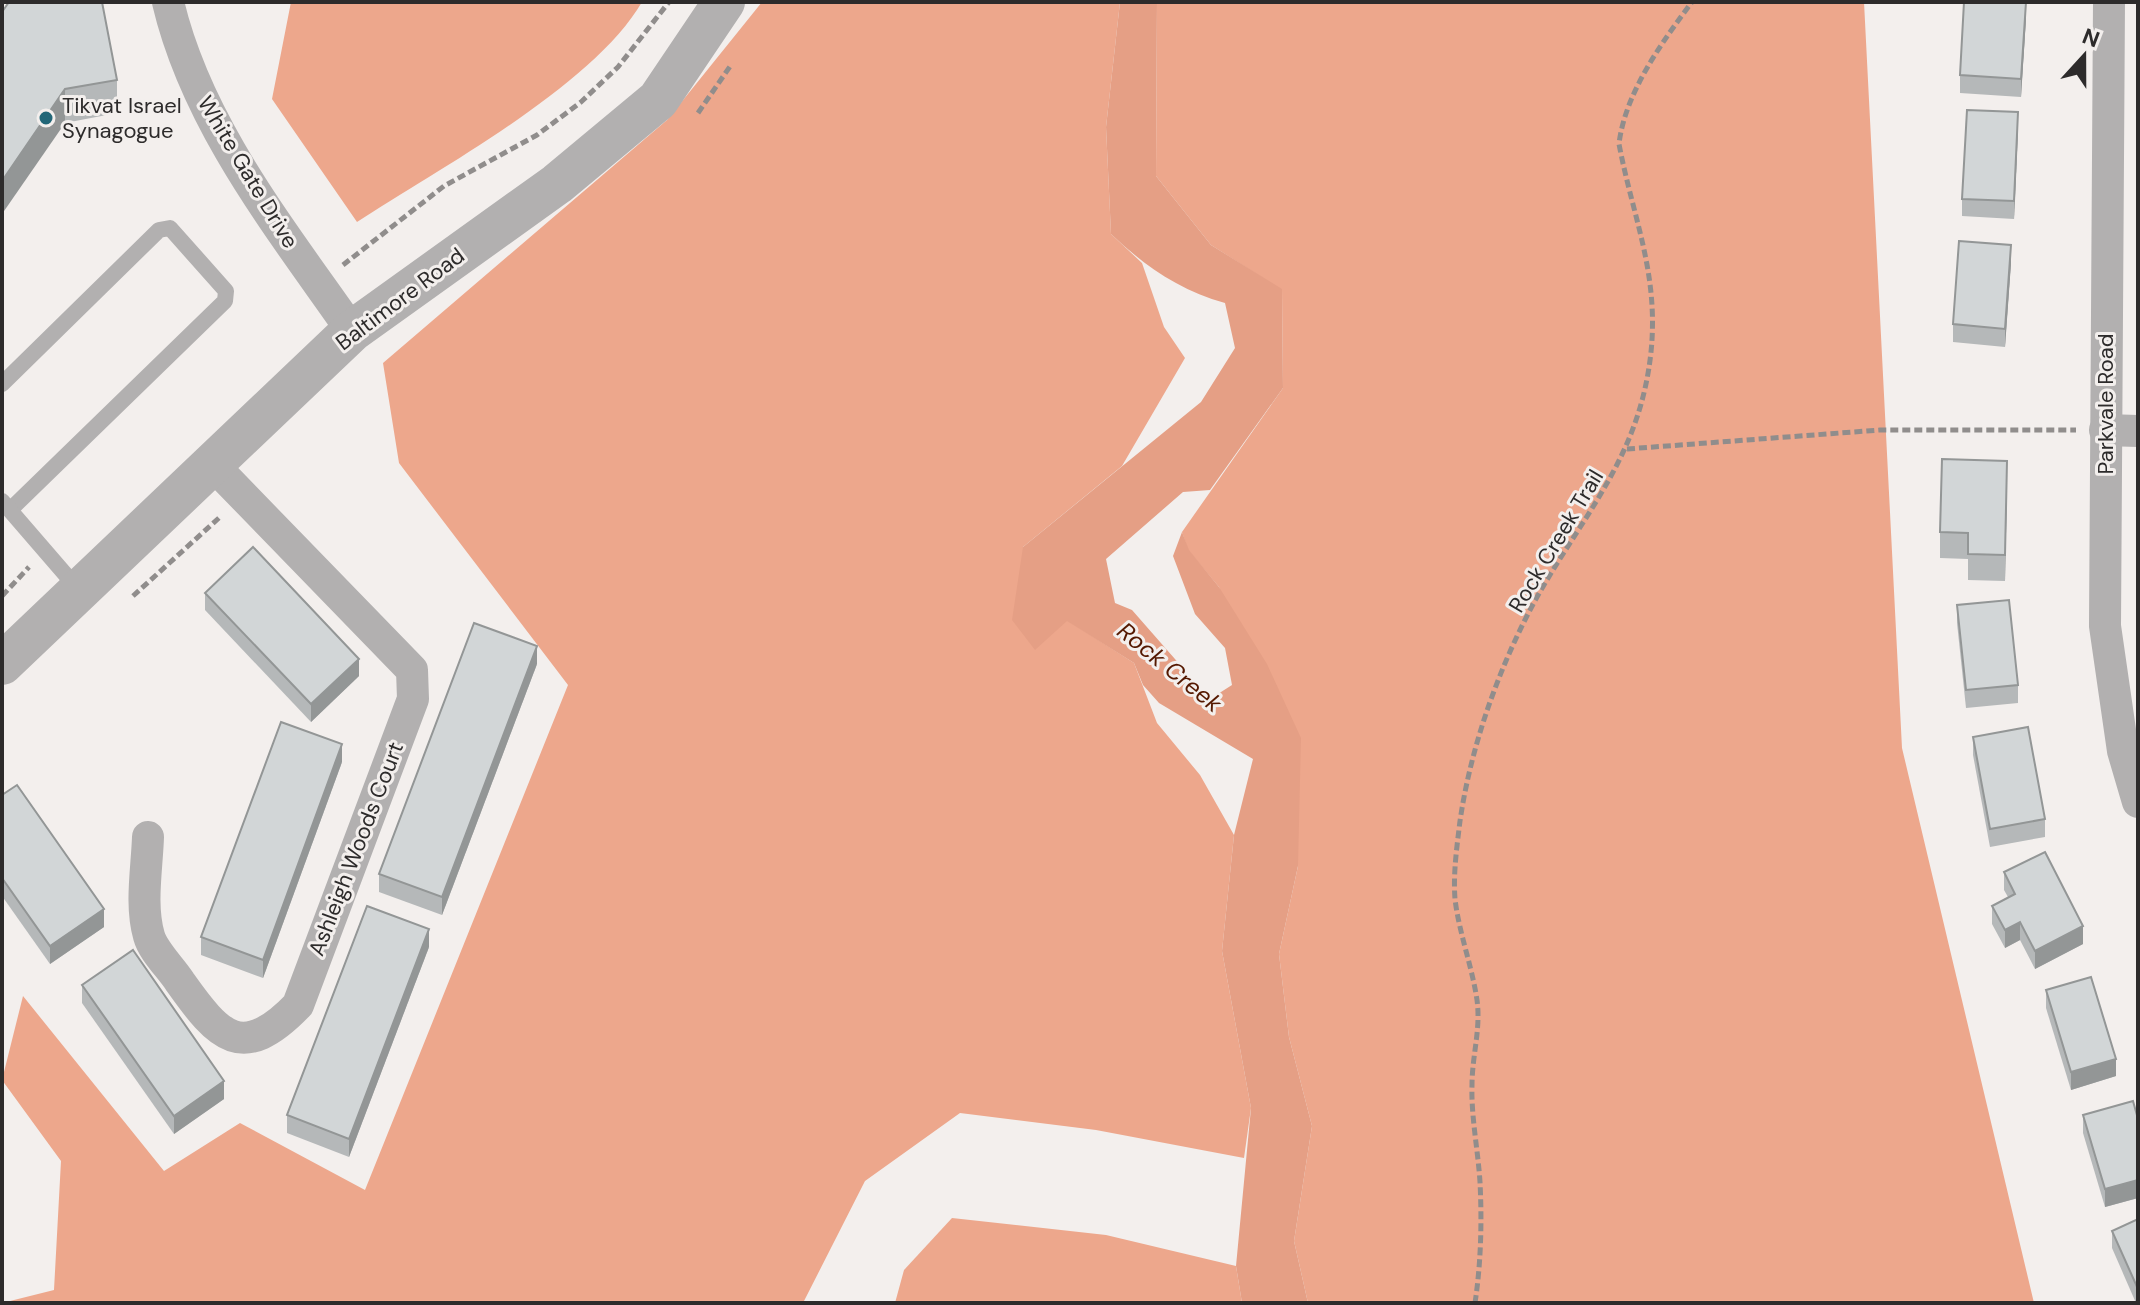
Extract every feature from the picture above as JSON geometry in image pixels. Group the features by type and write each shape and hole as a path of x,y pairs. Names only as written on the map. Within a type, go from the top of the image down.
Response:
{"street":[{"name":"White Gate Drive","path":"168,2 180,52 213,121 290,243 352,331"},
{"name":"Baltimore Road","path":"2,664 352,331 557,184 658,100 724,2"},
{"name":"Parkvale Road","path":"2109,2 2105,626 2123,751 2138,802"},
{"path":"2105,430 2138,431"},
{"name":"Ashleigh Woods Court","path":"148,837 145,898 149,938 211,1025 248,1039 273,1030 298,1005 413,699 412,670 212,464"}],"lane":[{"path":"2,384 159,230 170,228 226,291 225,301 7,505 79,590"}],"path":[{"name":"Rock Creek Trail","path":"1475,1303 1480,1184 1472,1085 1477,1046 1477,1003 1455,899 1461,817 1471,768 1490,706 1516,645 1537,599 1613,478 1636,423 1651,352 1652,302 1650,267 1619,144 1621,124 1642,79 1692,2"},
{"path":"691,122 735,59"},
{"path":"1627,449 1880,430 2105,430"},
{"path":"127,602 202,535 242,494"}],"shaded area":[{"path":"291,2 642,2 619,33 552,94 471,151 357,222 272,99"},
{"path":"762,2 1120,2 1106,127 1111,234 1142,263 1164,327 1185,358 1122,466 1023,547 1067,620 1134,663 1157,723 1200,775 1234,835 1222,951 1251,1108 1244,1158 1096,1130 960,1113 865,1181 803,1303 2,1303 54,1290 61,1161 2,1080 23,996 164,1171 240,1123 365,1190 568,685 399,463 383,363 667,120"},
{"path":"1157,2 1864,2 1902,748 2034,1303 1308,1303 1294,1241 1312,1126 1289,1037 1279,954 1298,866 1219,587 1188,550 1182,532 1283,388 1282,290 1211,245 1156,176"},
{"path":"952,1218 1106,1235 1236,1266 1242,1303 895,1303 904,1270"}],"water":[{"name":"Rock Creek","path":"1120,2 1157,2 1156,176 1211,245 1282,289 1283,388 1210,490 1183,492 1106,559 1115,603 1132,610 1210,699 1232,685 1225,648 1195,614 1173,556 1182,532 1189,550 1219,587 1267,664 1301,738 1298,866 1279,954 1289,1037 1312,1126 1294,1241 1308,1303 1242,1303 1236,1266 1251,1108 1222,951 1234,835 1253,759 1159,703 1143,685 1134,663 1067,621 1035,650 1012,620 1023,547 1201,402 1235,348 1225,303 1164,276 1111,234 1106,127"}],"building":[{"name":"Tikvat Israel Synagogue","path":"9,2 102,2 117,80 65,89 2,181 2,12"},
{"path":"1964,2 2026,2 2021,79 1960,75"},
{"path":"1967,110 2018,112 2014,201 1962,199"},
{"path":"1959,241 2011,245 2005,329 1953,324"},
{"path":"1942,459 2007,461 2005,555 1968,554 1968,533 1940,532"},
{"path":"253,547 359,659 311,704 205,593"},
{"path":"2009,600 2018,685 1966,690 1957,605"},
{"path":"474,623 537,646 442,897 379,874"},
{"path":"281,722 342,744 263,960 201,937"},
{"path":"2028,727 2045,819 1990,829 1973,737"},
{"path":"17,785 104,909 50,946 2,878 2,795"},
{"path":"2045,852 2083,926 2035,951 2020,922 2005,930 1992,906 2015,894 2004,872"},
{"path":"367,906 429,929 349,1139 287,1115"},
{"path":"133,950 224,1081 174,1116 82,985"},
{"path":"2091,977 2116,1059 2071,1072 2046,990"},
{"path":"2133,1101 2138,1119 2138,1180 2105,1189 2083,1115"},
{"path":"2138,1219 2138,1289 2112,1231"}],"place":[{"name":"Tikvat Israel Synagogue","path":"46,118"}]}
